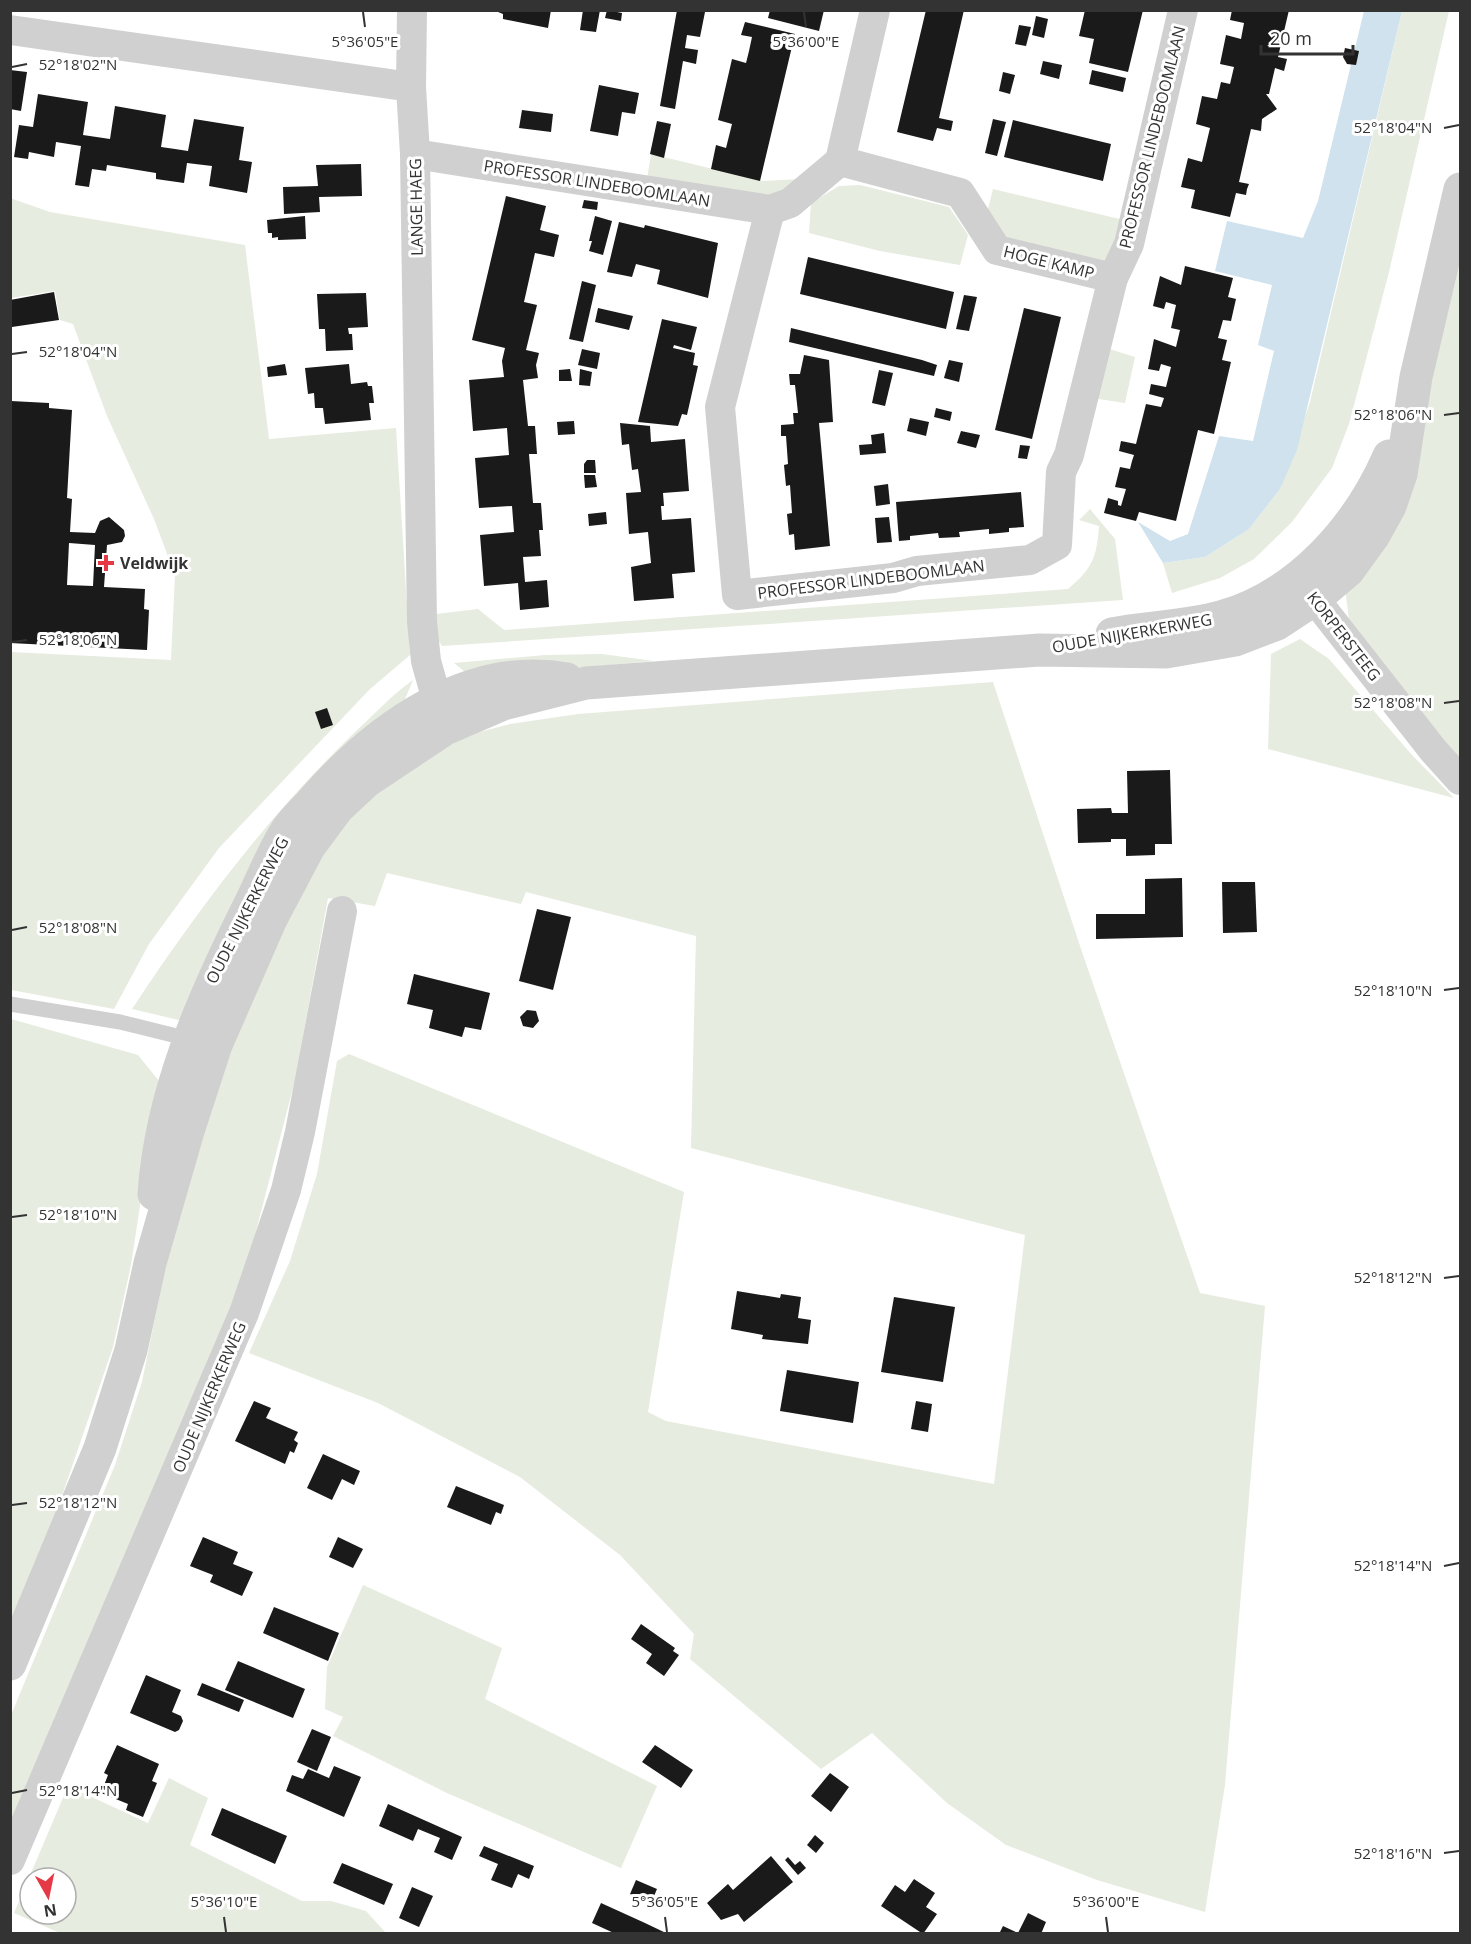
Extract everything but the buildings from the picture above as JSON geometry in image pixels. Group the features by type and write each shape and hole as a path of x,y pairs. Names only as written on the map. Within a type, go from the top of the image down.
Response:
{"street":[{"name":"LANGE HAEG","path":"412,10 411,87 415,154 422,622 426,661 441,715"},
{"path":"770,210 790,203 840,161 874,10"},
{"name":"PROFESSOR LINDEBOOMLAAN","path":"415,154 770,210 720,407 737,595 893,578 917,571 1030,560 1057,544 1061,472 1068,455 1113,278 1130,244 1183,10"},
{"path":"10,30 411,87"},
{"name":"HOGE KAMP","path":"840,161 960,194 997,250 1113,278"},
{"name":"OUDE NIJKERKERWEG","path":"10,1664 99,1449 131,1350 150,1263 188,1131 203,1042 272,919 309,847 338,808 441,715 503,704 586,683 1038,650 1224,616 1255,603 1306,587 1327,552 1359,514 1373,490 1410,407 1461,189"},
{"name":"KORPERSTEEG","path":"1306,587 1433,750 1461,780"},
{"name":"OUDE NIJKERKERWEG","path":"10,1860 244,1313 286,1190 300,1132 342,912"}],"lane":[{"path":"10,1004 120,1022 203,1042"}],"shaded area":[{"path":"1402,11 1449,11 1389,272 1349,424 1332,468 1292,522 1254,559 1220,578 1172,593 1163,563 1205,557 1249,529 1280,489 1310,402"},
{"path":"651,154 763,181 800,179 785,193 772,196 647,179"},
{"path":"860,185 949,207 968,235 960,265 880,251 809,233 811,203 839,186"},
{"path":"993,189 1124,220 1115,256 1102,263 1004,242 987,213"},
{"path":"10,198 50,212 245,245 269,439 396,428 410,655 369,690 219,848 149,944 114,1009 11,990 11,652 171,660 175,575 154,519 107,416 73,324 60,320 55,291 11,298"},
{"path":"1460,260 1460,762 1349,619 1345,589 1445,324"},
{"path":"1103,347 1135,357 1125,403 1092,398"},
{"path":"1090,509 1115,539 1123,600 442,646 437,638 436,614 478,609 504,630 1068,589 1083,575 1095,554 1099,526 1079,520"},
{"path":"1300,639 1329,659 1412,755 1454,798 1268,749 1271,654"},
{"path":"602,654 654,661 471,677 454,663 545,655"},
{"path":"413,680 401,709 183,1021 132,1009 182,936 262,832 321,766 389,699"},
{"path":"993,682 1082,952 1200,1293 1265,1306 1225,1785 1205,1912 1097,1880 1006,1845 947,1803 872,1733 821,1769 690,1659 694,1634 620,1555 520,1477 378,1403 249,1353 290,1261 317,1174 337,1061 349,1054 684,1192 648,1412 666,1421 994,1484 1025,1235 691,1148 696,936 526,892 521,904 387,873 375,906 328,898 295,1080 238,1301 11,1834 11,1715 115,1465 142,1382 183,1179 207,1105 291,903 322,853 355,810 418,758 480,732 510,724 578,714"},
{"path":"11,1019 138,1055 159,1081 131,1265 113,1347 55,1516 11,1622"},
{"path":"363,1585 502,1648 485,1699 657,1786 621,1868 447,1793 333,1736 343,1717 325,1709 327,1667"},
{"path":"169,1778 208,1798 190,1845 302,1901 331,1901 366,1911 386,1933 60,1933 44,1926 78,1926 78,1866 34,1866 68,1786 148,1823"}],"water":[{"path":"1364,11 1402,11 1297,450 1280,489 1249,529 1205,557 1163,563 1138,522 1170,541 1188,534 1219,436 1253,441 1274,351 1258,345 1272,285 1215,271 1227,221 1303,238 1318,201"}],"place":[{"name":"Veldwijk","path":"106,563"}]}
